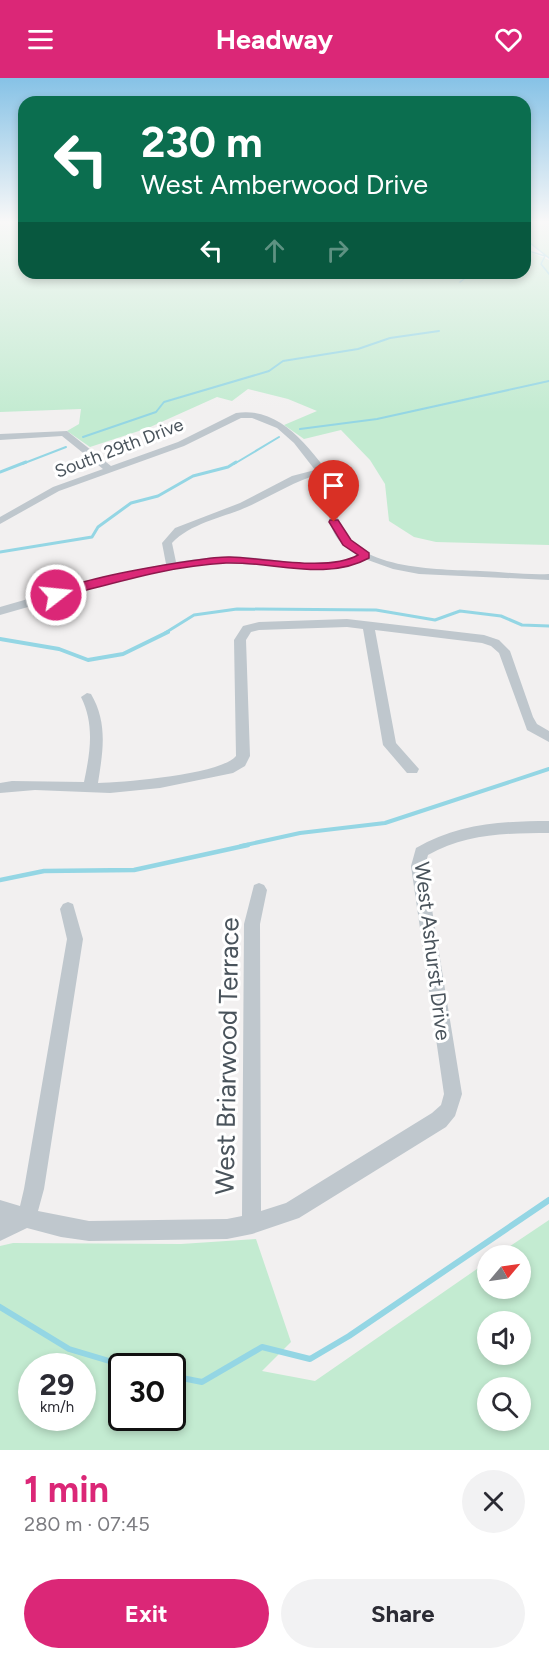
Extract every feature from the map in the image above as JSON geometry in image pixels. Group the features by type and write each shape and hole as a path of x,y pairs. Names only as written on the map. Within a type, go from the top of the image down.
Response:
{"street":[{"name":"South 29th Drive","path":"0,521 56,489 181,444 239,415 252,415 273,422 292,436 321,471"},
{"path":"0,437 64,433 109,469"},
{"path":"172,568 167,543 179,530 243,505 295,478 321,471 336,490 333,511 339,532 347,543 365,555 397,567 426,572 549,577"},
{"path":"2,606 56,595 128,575 227,560 327,566 353,562 365,555"},
{"path":"0,788 31,789 45,794 67,788 157,785 228,769 240,762 243,756 240,640 247,629 347,623 483,639 495,643 504,651 532,727 545,735"},
{"path":"368,625 390,745 412,770"},
{"path":"87,697 94,708 97,724 90,788"},
{"path":"0,793 31,789"},
{"name":"West Ashurst Drive","path":"252,1224 292,1211 439,1120 449,1110 453,1094 418,866 421,852 429,846 464,835 510,827 549,827"},
{"name":"West Briarwood Terrace","path":"252,1224 252,924 259,890"},
{"path":"0,1231 27,1217 34,1188 75,939 68,909"},
{"path":"0,1210 61,1227 89,1231 227,1229 252,1224"}],"green space":[{"path":"0,285 549,285 549,545 436,542 414,537 389,521 385,484 370,460 341,430 304,439 284,425 317,411 288,399 248,389 232,401 217,397 148,428 90,447 67,431 79,424 81,409 0,412"},
{"path":"549,1220 549,1450 0,1450 0,1246 13,1243 181,1244 256,1239 291,1342 262,1371 315,1381 477,1269 477,1299 531,1299 531,1245 512,1245"}],"waterway":[{"path":"83,437 156,412 164,402 269,371 283,361 358,349 390,338 439,331"},
{"path":"300,429 377,419 549,381"},
{"path":"234,464 279,437"},
{"path":"22,464 66,447"},
{"path":"0,472 26,462"},
{"path":"0,552 92,537 98,527 131,503 158,496 193,476 228,467 236,462"},
{"path":"165,633 194,615 237,609 376,610 435,620 460,611 501,616 522,625 549,626"},
{"path":"0,639 59,649 88,660 123,654 168,632"},
{"path":"241,846 300,833 385,823 549,769"},
{"path":"0,880 44,871 134,870 248,845"},
{"path":"186,1379 202,1382 262,1347 310,1359 349,1336 549,1200"},
{"path":"0,1307 69,1349 108,1361"}],"route":[{"path":"56,595 134,573 200,563 227,560 277,561 327,566 361,559 365,555 347,543 334,522"}]}
